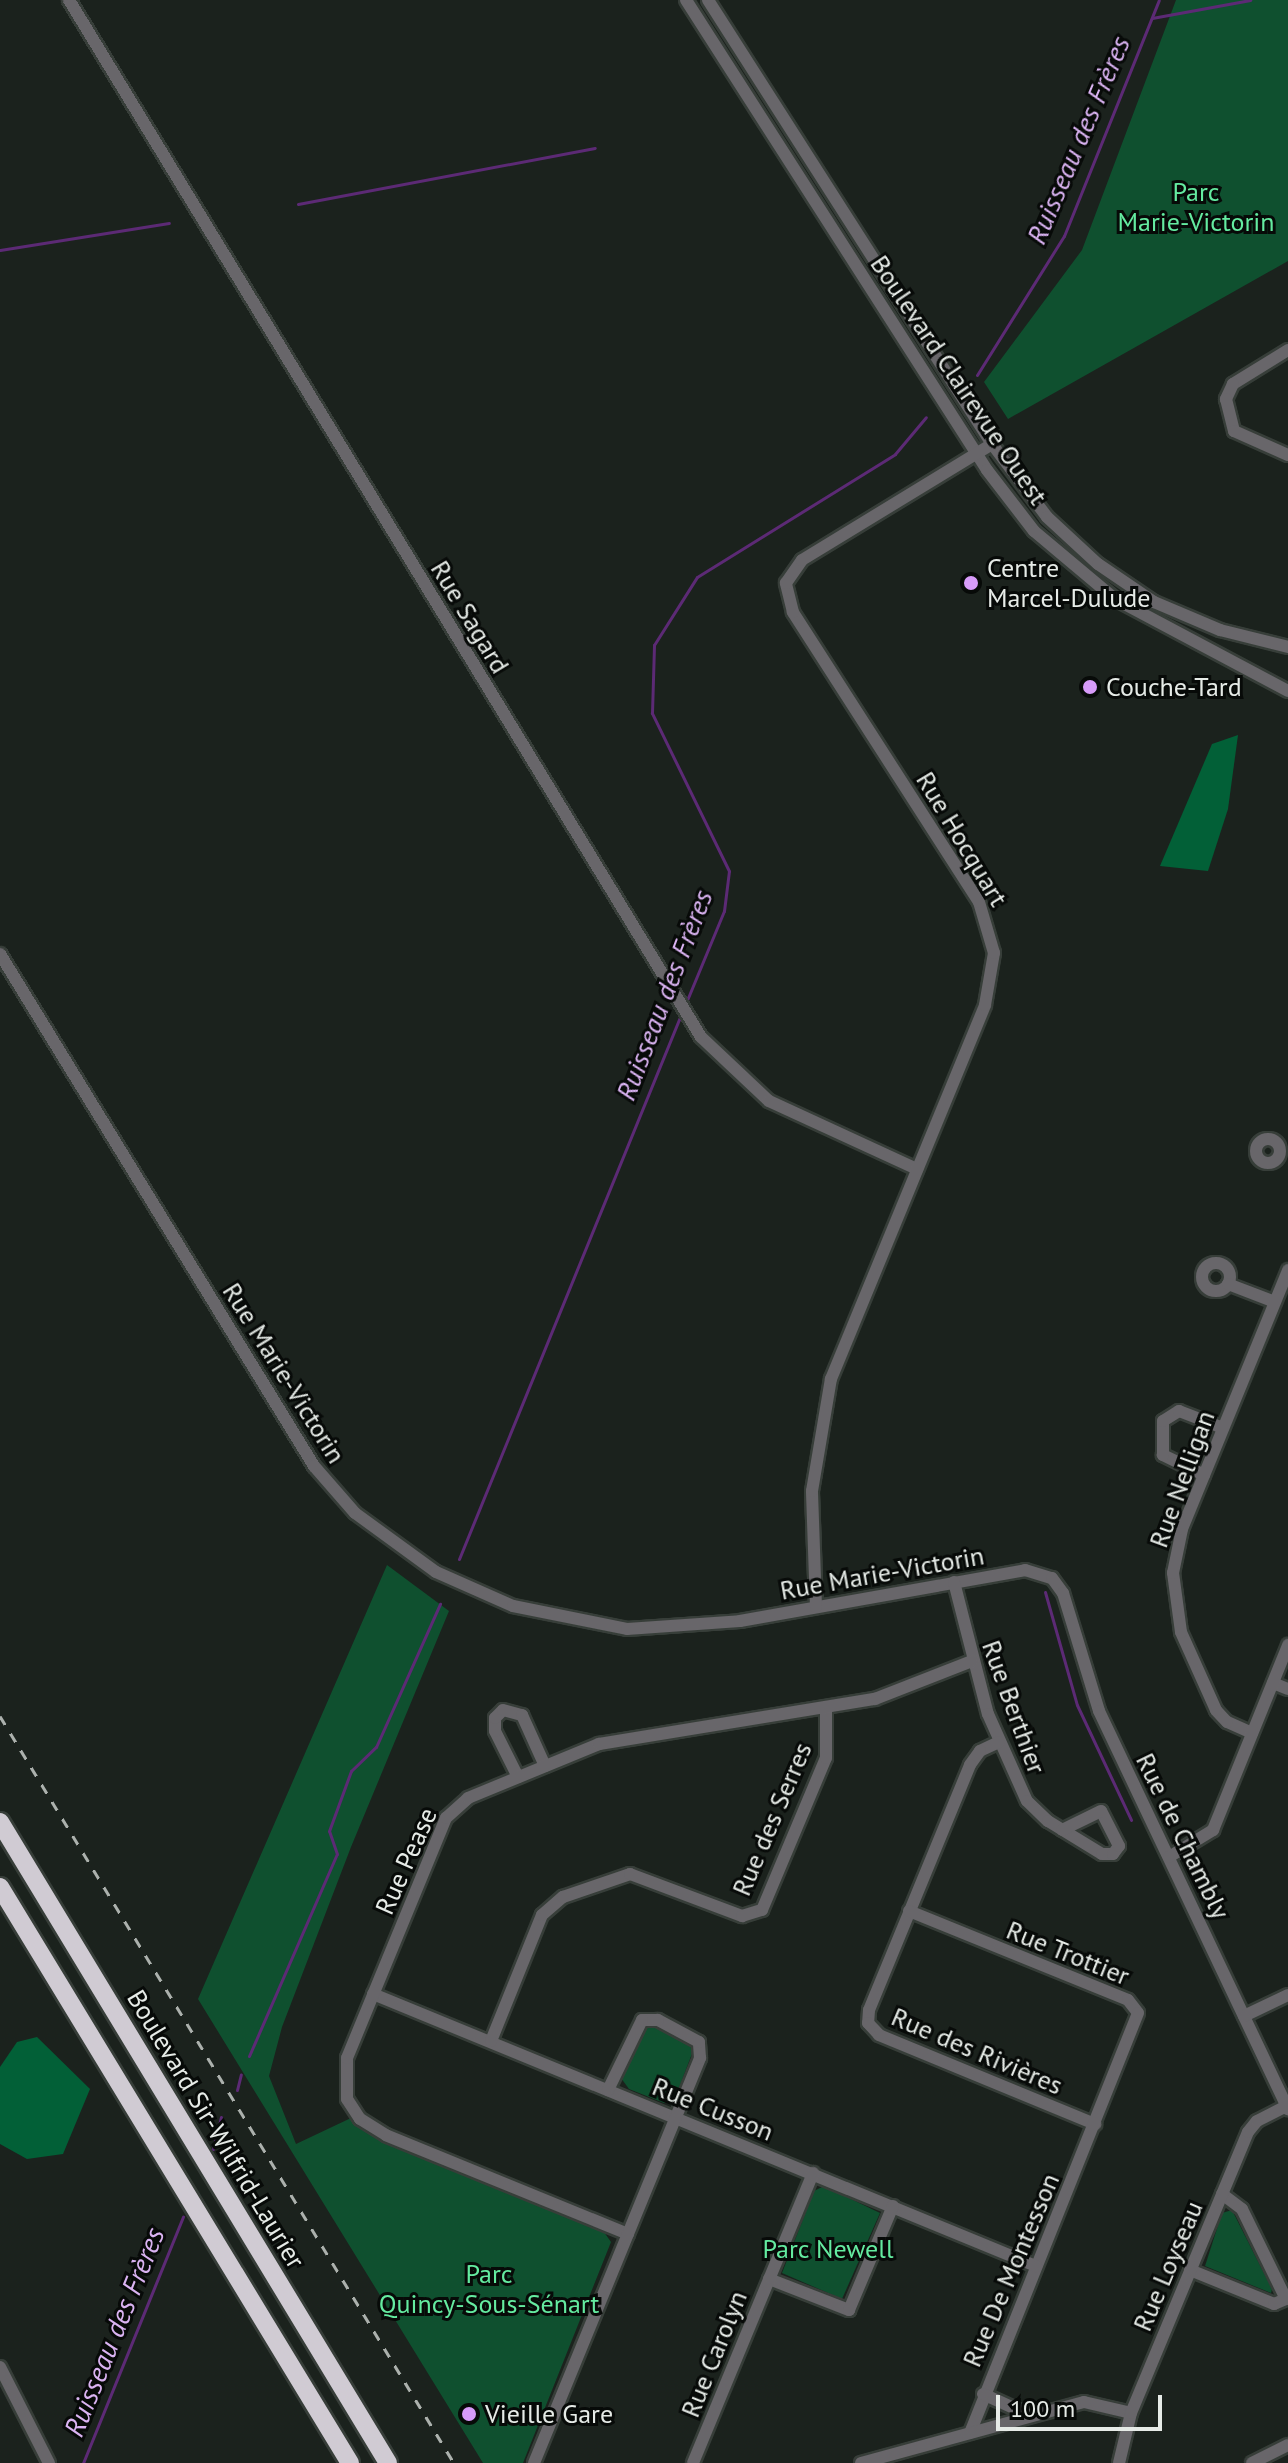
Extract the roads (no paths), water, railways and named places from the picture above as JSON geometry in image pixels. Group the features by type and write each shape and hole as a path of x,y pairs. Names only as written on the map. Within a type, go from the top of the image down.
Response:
{"highway":[{"name":"Boulevard Sir-Wilfrid-Laurier","path":"0,1822 388,2463"},
{"path":"0,1887 350,2463"}],"street":[{"name":"Rue Sagard","path":"69,0 701,1037 769,1101 917,1169"},
{"name":"Boulevard Clairevue Ouest","path":"686,0 976,454 1034,531 1115,599 1288,691"},
{"name":"Boulevard Clairevue Ouest","path":"708,0 992,444 1058,529 1129,587 1206,625 1288,647"},
{"path":"870,287 886,278"},
{"path":"1288,350 1233,384 1226,399 1234,431 1288,455"},
{"name":"Rue Hocquart","path":"816,1607 812,1491 826,1398 988,997 994,971 992,935 979,902 793,612 786,587 802,560 992,444"},
{"path":"1115,599 1129,587"},
{"name":"Rue Marie-Victorin","path":"0,954 292,1433 331,1487 373,1528 474,1591 571,1622 627,1629 683,1628 1025,1570 1052,1578"},
{"name":"Rue Nelligan","path":"1252,1733 1218,1714 1185,1643 1176,1608 1175,1555 1204,1475 1288,1270"},
{"path":"1228,1284 1275,1302"},
{"path":"1204,1475 1164,1458 1163,1421 1179,1411 1223,1428"},
{"name":"Rue de Chambly","path":"1052,1578 1063,1593 1099,1711 1287,2108"},
{"name":"Rue Berthier","path":"954,1582 972,1661 999,1742 1027,1801 1062,1830 1105,1855 1119,1846 1101,1811 1062,1830"},
{"path":"1169,1857 1211,1833 1288,1645"},
{"name":"Rue Pease","path":"628,2234 386,2135 360,2119 345,2093 343,2070 448,1814 464,1800 605,1742 881,1698 972,1661"},
{"path":"1273,1683 1288,1689"},
{"name":"Rue des Serres","path":"491,2041 542,1915 563,1897 630,1874 742,1916 760,1912 826,1758 826,1707"},
{"path":"518,1777 495,1731 495,1718 503,1710 522,1715 545,1766"},
{"path":"909,1911 972,1761 999,1742"},
{"name":"Rue Trottier","path":"909,1911 1136,2007 1137,2023 1095,2124"},
{"name":"Rue des Rivières","path":"909,1911 867,2013 871,2029 1095,2124"},
{"name":"Rue Cusson","path":"373,1994 1036,2266"},
{"path":"1244,2016 1288,1995"},
{"path":"534,2463 701,2048 692,2034 658,2020 645,2019 634,2027 608,2090"},
{"name":"Rue Loyseau","path":"1119,2463 1131,2413 1252,2126 1287,2108"},
{"name":"Rue De Montesson","path":"970,2433 983,2394 1095,2124"},
{"name":"Rue Carolyn","path":"693,2463 813,2173"},
{"path":"1190,2270 1274,2304 1286,2299 1242,2209 1222,2194"},
{"path":"769,2279 849,2310 893,2206"},
{"path":"0,2367 49,2463"},
{"path":"983,2394 1031,2416"},
{"path":"866,2462 1089,2401 1131,2413"},
{"path":"1252,2463 1288,2445"}],"waterway":[{"name":"Ruisseau des Frères","path":"977,375 1064,236 1159,0"},
{"path":"1152,18 1250,0"},
{"path":"298,204 595,148"},
{"path":"0,250 169,223"},
{"name":"Ruisseau des Frères","path":"685,1005 724,911 729,871 652,713 654,645 697,577 895,454 926,417"},
{"name":"Ruisseau des Frères","path":"459,1559 682,1012"},
{"path":"1045,1592 1077,1705 1131,1820"},
{"name":"Ruisseau des Frères","path":"249,2056 337,1854 329,1831 351,1771 376,1747 440,1604"},
{"name":"Ruisseau des Frères","path":"237,2090 241,2074"},
{"name":"Ruisseau des Frères","path":"213,2149 221,2117"},
{"name":"Ruisseau des Frères","path":"83,2463 183,2217"}],"railway":[{"path":"0,1716 454,2463"}],"place":[{"name":"Centre Marcel-Dulude","path":"971,583"},
{"name":"Couche-Tard","path":"1090,687"},
{"name":"Vieille Gare","path":"469,2414"}],"park label":[{"name":"Parc Marie-Victorin","path":"1196,207"},
{"name":"Parc Newell","path":"828,2249"},
{"name":"Parc Quincy-Sous-Sénart","path":"489,2289"}]}
